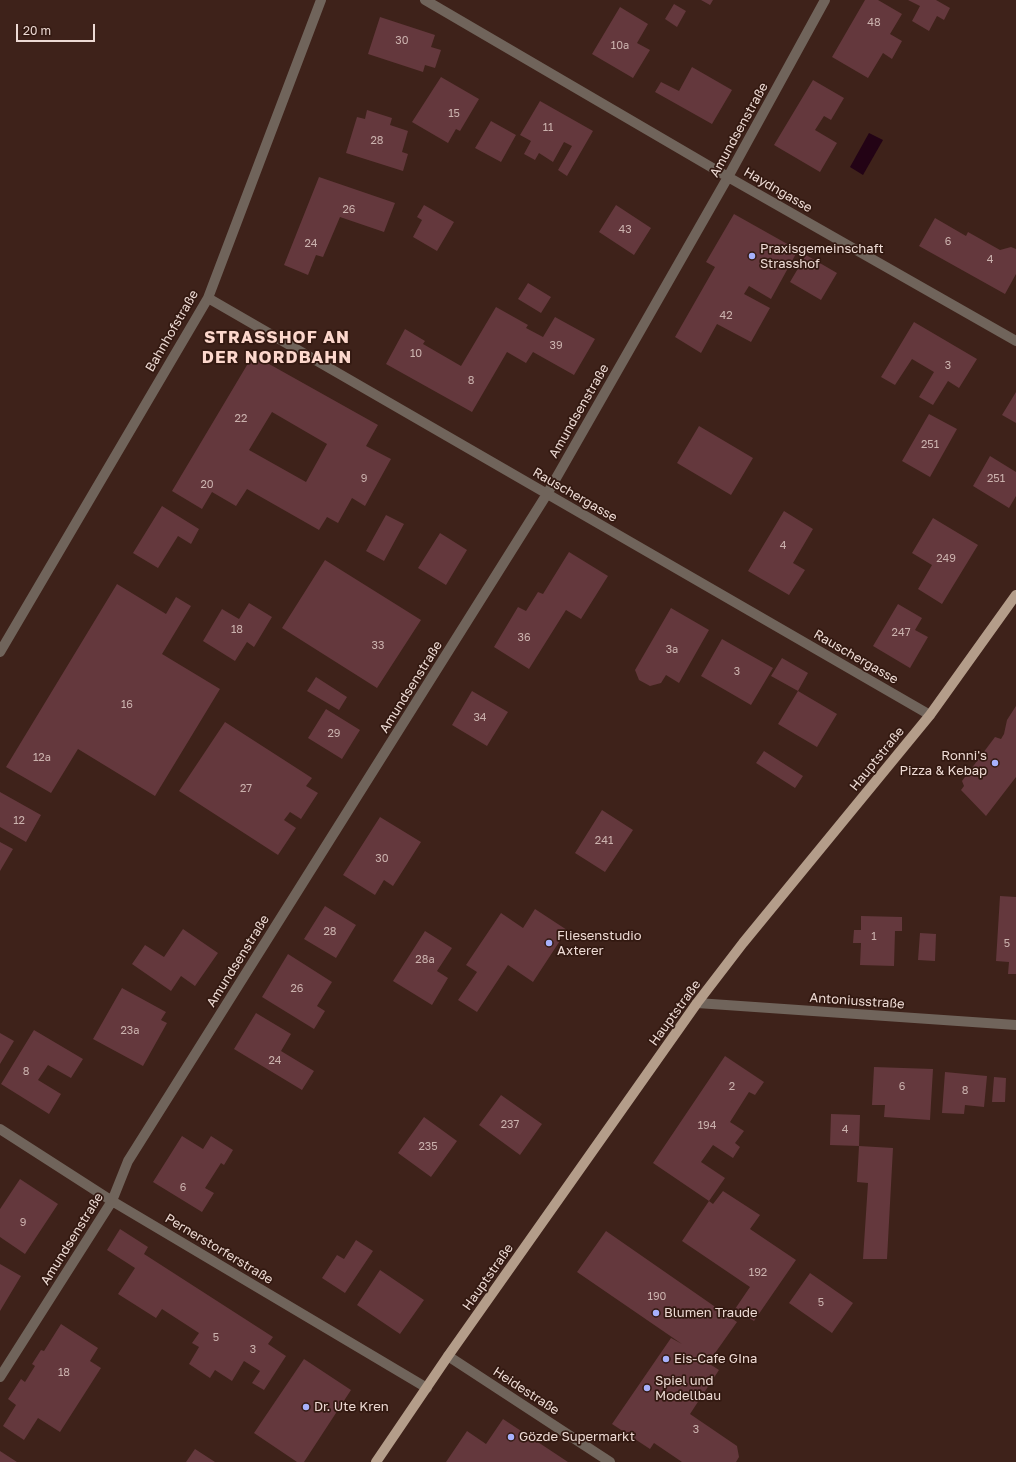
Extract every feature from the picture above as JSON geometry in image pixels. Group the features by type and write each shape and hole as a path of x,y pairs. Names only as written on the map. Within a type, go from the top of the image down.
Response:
{"main road":[{"name":"Hauptstraße","path":"376,1462 448,1356 697,1004 743,943 930,715 1016,595"}],"street":[{"name":"Bahnhofstraße","path":"0,652 208,298 321,0"},
{"name":"Haydngasse","path":"425,0 728,177 1016,341"},
{"name":"Amundsenstraße","path":"0,1377 112,1201 128,1161 547,494 728,177 825,0"},
{"name":"Rauschergasse","path":"208,298 930,715"},
{"name":"Antoniusstraße","path":"697,1004 1016,1025"},
{"name":"Pernerstorferstraße","path":"0,1129 112,1201 426,1388"},
{"name":"Heidestraße","path":"448,1356 610,1462"}],"shaded area":[{"path":"869,133 883,140 863,175 850,167"}],"building":[{"path":"701,0 713,0 710,5"},
{"path":"865,0 878,0 902,14 890,34 902,41 892,59 883,53 868,78 832,57"},
{"path":"908,0 936,0 950,8 944,20 937,16 929,31 912,21 920,6"},
{"path":"674,4 686,11 677,27 665,19"},
{"path":"620,7 648,24 637,43 650,50 633,78 592,54"},
{"path":"380,17 435,35 431,47 441,50 435,68 425,65 423,72 368,54"},
{"path":"692,67 732,90 712,124 655,92 661,82 679,91"},
{"path":"441,77 479,99 460,131 456,129 448,143 412,122"},
{"path":"813,80 844,98 831,120 824,116 815,130 837,143 820,172 774,145"},
{"path":"540,101 593,131 567,176 558,170 572,146 564,142 553,162 539,153 535,160 524,154 531,141 520,135"},
{"path":"367,110 392,118 390,125 408,131 402,152 408,154 403,171 346,153 357,117 365,119"},
{"path":"491,121 516,135 501,162 475,148"},
{"path":"319,177 395,203 384,232 340,217 323,257 316,255 308,275 284,265"},
{"path":"424,205 454,222 437,251 413,237 422,220 417,217"},
{"path":"616,205 651,228 634,255 599,232"},
{"path":"734,214 798,250 771,299 749,286 744,294 770,308 751,342 717,324 701,353 675,337 715,267 706,262"},
{"path":"935,218 966,236 968,232 1000,250 1011,247 1016,249 1016,274 1005,294 919,246"},
{"path":"806,255 837,273 821,300 790,282"},
{"path":"528,283 551,297 541,313 518,299"},
{"path":"496,307 528,325 526,328 543,337 555,317 595,339 574,375 533,352 526,363 507,352 472,412 386,364 405,329 425,341 423,344 461,366"},
{"path":"914,322 977,359 959,388 948,381 933,405 919,397 934,372 912,359 895,385 881,377"},
{"path":"253,355 378,425 366,446 391,459 365,506 352,498 338,523 327,517 319,530 247,489 236,506 212,492 202,509 172,491","holes":["272,412 327,444 306,482 249,450"]},
{"path":"1016,392 1016,423 1002,415"},
{"path":"929,414 957,429 930,477 902,461"},
{"path":"699,426 753,458 731,495 677,463"},
{"path":"990,456 1016,472 1016,496 1009,508 973,486"},
{"path":"162,506 199,529 191,544 178,536 158,568 133,553"},
{"path":"784,511 813,529 793,563 805,570 789,595 748,571"},
{"path":"386,515 404,524 384,561 366,551"},
{"path":"933,518 978,545 942,604 918,589 932,565 912,553"},
{"path":"440,533 467,550 446,585 418,568"},
{"path":"569,552 608,576 581,619 566,610 529,669 494,647 518,607 526,611 538,592 543,594"},
{"path":"325,560 421,620 377,688 282,628"},
{"path":"117,584 166,614 176,597 191,606 162,654 220,689 155,796 78,749 51,793 6,767"},
{"path":"249,603 272,617 254,647 247,642 235,661 203,641 222,609 239,619"},
{"path":"898,604 922,618 915,630 928,637 910,668 873,646"},
{"path":"671,608 709,630 679,683 666,675 661,683 650,686 639,680 635,670"},
{"path":"722,639 773,668 751,705 701,676"},
{"path":"782,658 808,673 798,691 771,676"},
{"path":"316,677 347,697 339,710 307,691"},
{"path":"472,691 508,712 487,746 452,725"},
{"path":"798,691 837,714 817,747 778,724"},
{"name":"Ronni's Pizza & Kebap","path":"1016,706 1016,777 986,816 961,790 964,786 962,781 995,737 1001,739 1004,734 1007,720"},
{"path":"326,709 360,730 342,759 308,738"},
{"path":"225,722 312,778 306,786 318,793 301,819 290,812 284,820 296,828 278,855 179,791"},
{"path":"764,751 803,776 795,788 756,763"},
{"path":"0,792 41,815 26,842 0,827"},
{"path":"602,810 633,830 605,872 575,853"},
{"path":"380,817 421,842 393,886 384,880 375,895 343,875"},
{"path":"0,842 13,849 0,871"},
{"path":"1000,896 1016,897 1016,974 1008,974 1009,962 996,961"},
{"path":"325,906 356,925 336,958 304,939"},
{"path":"535,909 567,930 533,982 508,965 477,1012 458,1000 477,972 466,965 501,913 523,928"},
{"path":"861,916 902,917 902,931 895,931 894,966 860,965 861,943 853,943 854,930 861,930"},
{"path":"183,929 218,953 195,986 181,976 171,991 132,964 145,945 164,957"},
{"path":"425,931 452,948 437,971 448,978 432,1005 393,981"},
{"path":"920,933 936,934 935,961 918,960"},
{"path":"288,954 332,982 317,1006 325,1011 314,1029 262,997"},
{"path":"122,988 166,1012 161,1020 167,1023 143,1066 93,1039"},
{"path":"256,1013 291,1034 281,1051 314,1071 302,1090 234,1049"},
{"path":"34,1030 83,1059 71,1078 48,1065 38,1080 61,1094 49,1114 1,1084"},
{"path":"0,1033 14,1041 0,1064"},
{"path":"725,1056 764,1082 755,1095 749,1092 730,1122 744,1131 735,1143 740,1147 733,1158 713,1145 701,1162 725,1178 709,1201 653,1163"},
{"path":"874,1067 933,1069 930,1120 884,1117 885,1105 872,1105"},
{"path":"945,1072 987,1076 984,1107 965,1105 964,1114 942,1113"},
{"path":"994,1077 1006,1078 1005,1102 992,1102"},
{"path":"501,1095 542,1124 520,1155 479,1125"},
{"path":"831,1114 860,1115 859,1146 830,1145"},
{"path":"424,1117 457,1141 431,1177 398,1153"},
{"path":"182,1136 203,1149 211,1136 233,1150 224,1165 221,1163 205,1188 214,1193 202,1212 153,1182"},
{"path":"859,1146 893,1148 887,1259 863,1259 868,1183 857,1182"},
{"path":"20,1179 58,1204 25,1254 0,1237 0,1209"},
{"path":"723,1191 760,1215 750,1229 796,1260 754,1321 735,1309 750,1287 682,1241 709,1201 713,1204"},
{"path":"120,1229 148,1247 144,1254 273,1337 268,1344 286,1356 264,1390 252,1383 260,1371 244,1361 232,1381 215,1370 210,1378 189,1364 199,1347 192,1343 199,1333 162,1309 156,1318 118,1294 135,1268 107,1250"},
{"path":"606,1231 737,1322 708,1363 719,1370 690,1414 737,1446 739,1457 736,1462 682,1462 654,1443 650,1449 612,1424 671,1338 682,1344 577,1272"},
{"path":"356,1240 373,1251 345,1293 322,1278 337,1255 344,1259"},
{"path":"0,1264 21,1276 0,1311"},
{"path":"380,1270 424,1300 400,1334 357,1305"},
{"path":"810,1273 853,1303 832,1333 789,1303"},
{"path":"61,1324 98,1348 90,1361 101,1368 60,1432 38,1418 24,1440 3,1426 16,1405 8,1399 21,1379 25,1382 35,1366 32,1364 41,1350 44,1351"},
{"name":"Dr. Ute Kren","path":"304,1359 351,1390 304,1462 297,1462 254,1433"},
{"name":"Gözde Supermarkt","path":"503,1419 568,1462 446,1462 467,1431 486,1444"},
{"path":"195,1449 215,1462 186,1462"},
{"path":"0,1451 17,1462 0,1462"}],"place":[{"name":"Praxisgemeinschaft Strasshof","path":"752,256"},
{"name":"Ronni's Pizza & Kebap","path":"995,763"},
{"name":"Fliesenstudio Axterer","path":"549,943"},
{"name":"Blumen Traude","path":"656,1313"},
{"name":"Eis-Cafe GIna","path":"666,1359"},
{"name":"Spiel und Modellbau","path":"647,1388"},
{"name":"Dr. Ute Kren","path":"306,1407"},
{"name":"Gözde Supermarkt","path":"511,1437"}],"district":[{"name":"STRASSHOF AN DER NORDBAHN","path":"277,348"}]}
